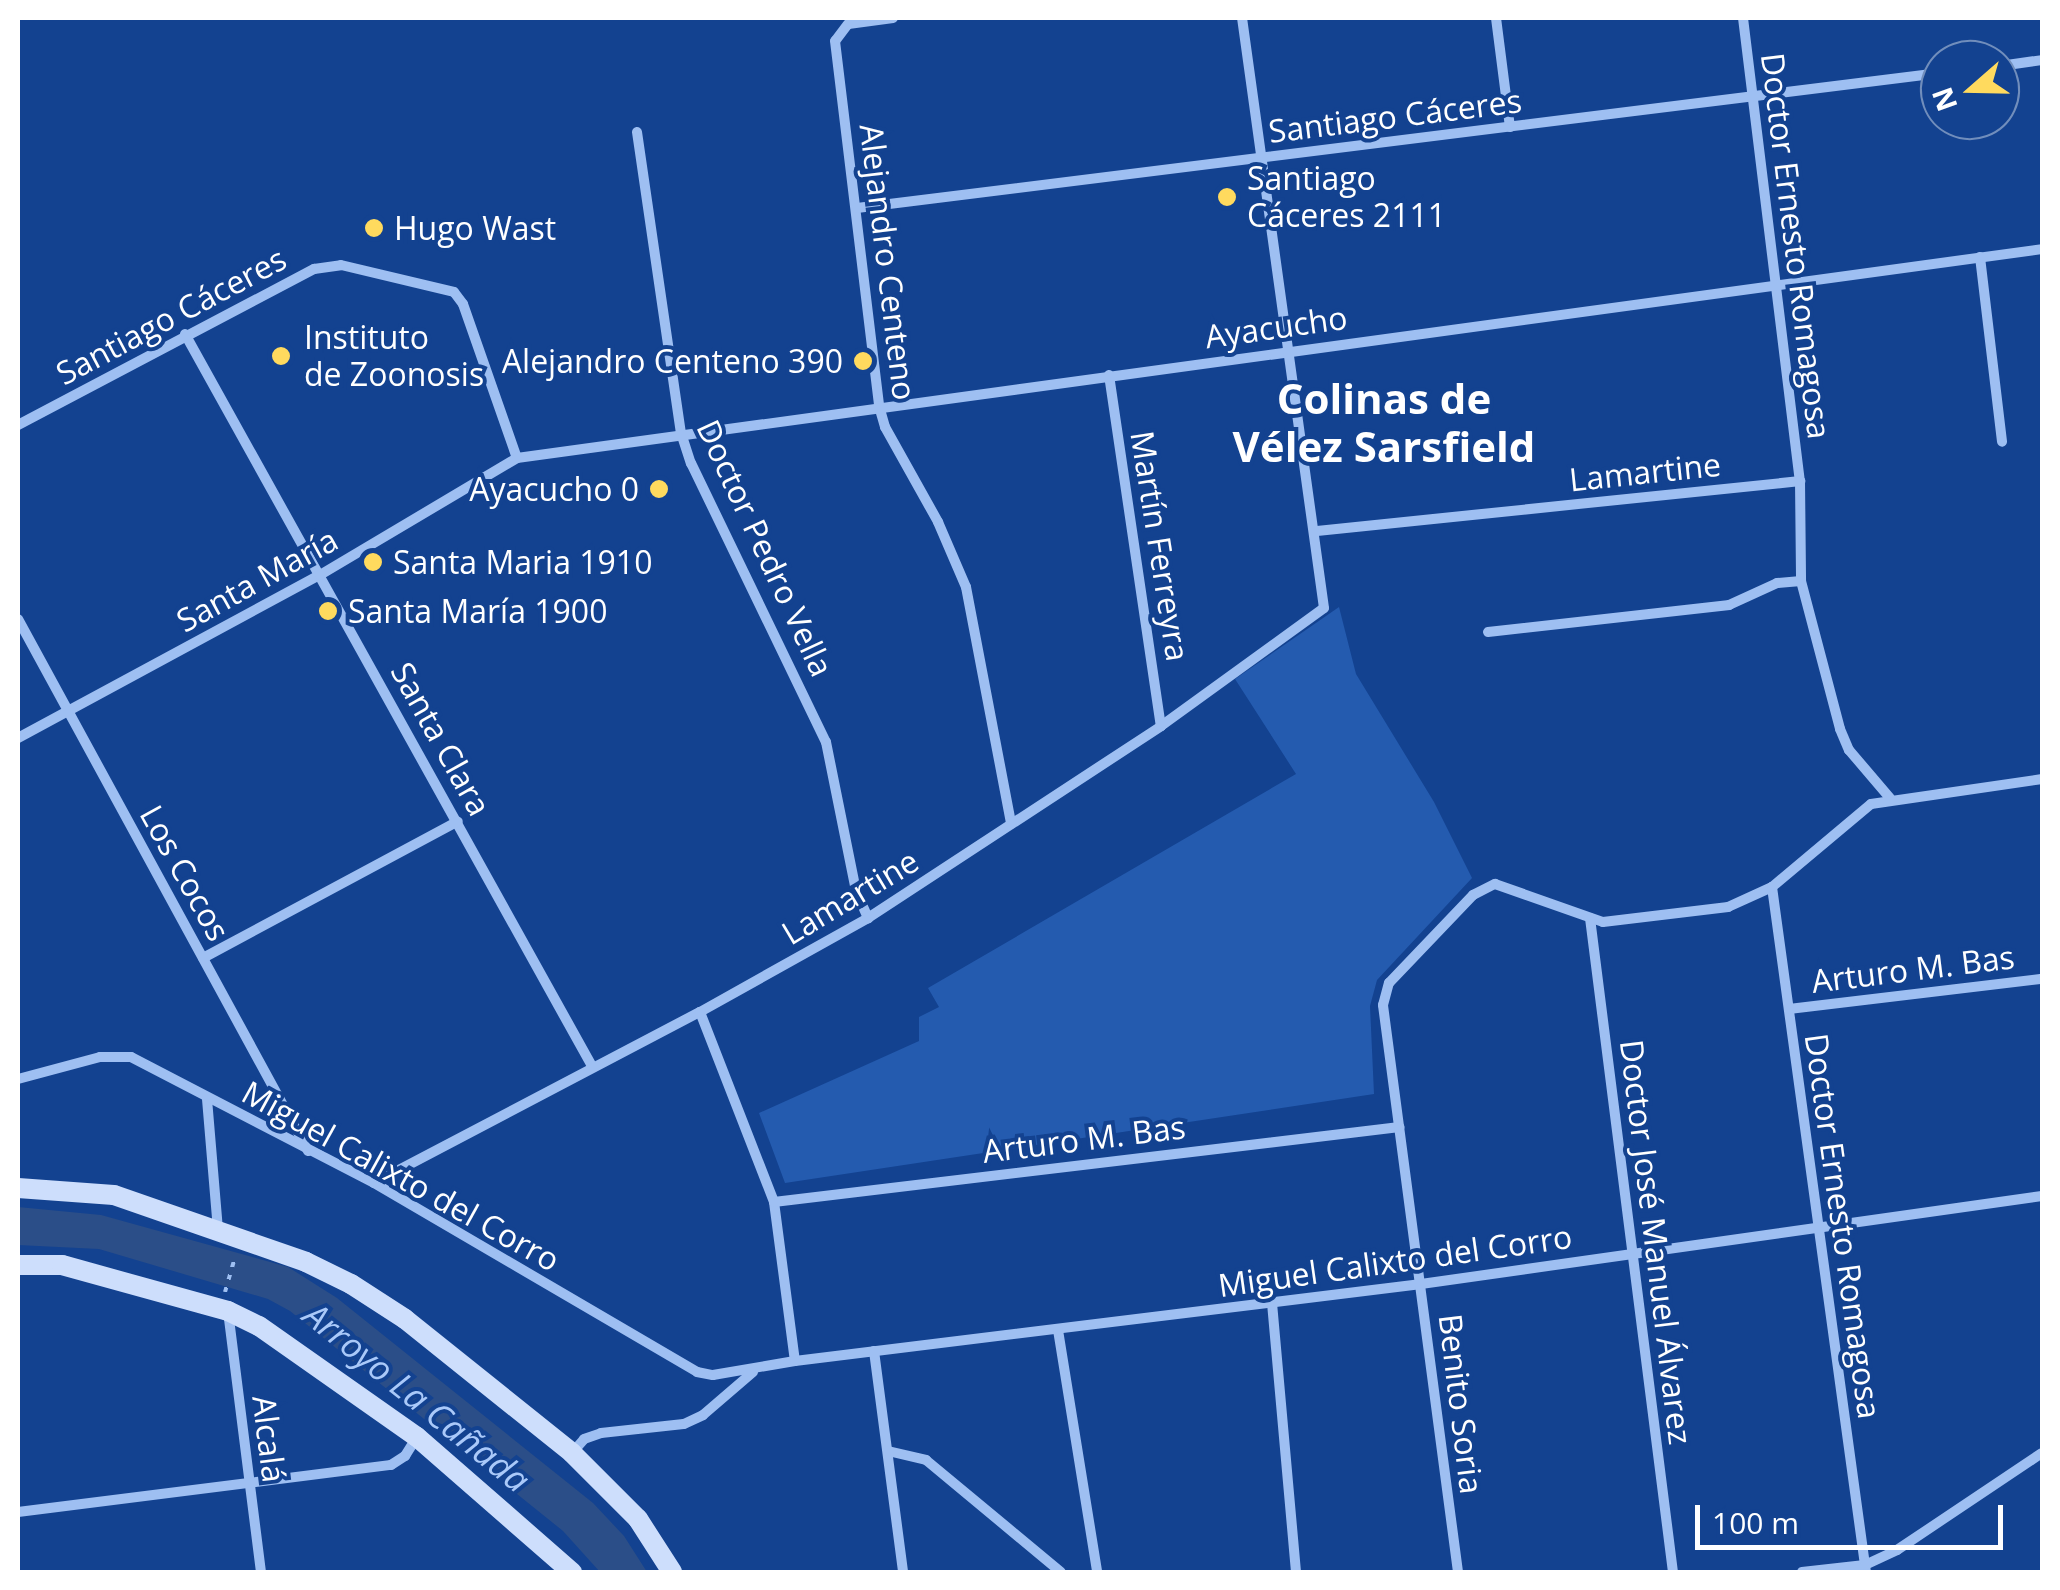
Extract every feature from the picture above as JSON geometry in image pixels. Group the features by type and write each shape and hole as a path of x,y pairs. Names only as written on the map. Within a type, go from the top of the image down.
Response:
{"main road":[{"path":"18,1188 94,1190 329,1272 380,1302 572,1453 638,1519 672,1572"},
{"path":"18,1264 62,1265 224,1310 280,1338 418,1436 572,1572"}],"street":[{"name":"Alejandro Centeno","path":"893,18 848,24 835,41 879,406 885,427 938,522 966,587 1010,824"},
{"path":"1242,18 1317,532"},
{"path":"1496,18 1510,126"},
{"name":"Doctor Ernesto Romagosa","path":"1742,18 1800,481 1802,581 1840,728 1849,750 1890,798"},
{"name":"Santiago Cáceres","path":"857,208 1920,75"},
{"name":"Doctor Pedro Vella","path":"637,132 681,433 826,742 856,891 868,918"},
{"name":"Ayacucho","path":"517,458 2042,249"},
{"path":"1980,258 2002,442"},
{"name":"Santiago Cáceres","path":"18,426 184,334 328,265 454,292 463,304 517,458"},
{"name":"Santa Clara","path":"184,334 592,1066"},
{"name":"Martín Ferreyra","path":"1108,375 1162,726"},
{"name":"Santa María","path":"18,738 320,576 517,458"},
{"name":"Lamartine","path":"374,1183 700,1012 868,918 1162,726 1324,608 1317,532 1800,481"},
{"path":"1488,632 1729,605 1777,582 1802,581"},
{"name":"Los Cocos","path":"18,618 309,1152"},
{"path":"1590,918 1619,922 1728,907 1772,887 1858,812 1890,798 2042,779"},
{"path":"203,958 458,820"},
{"name":"Benito Soria","path":"1458,1572 1382,1005 1389,983 1482,888 1495,884 1510,888 1590,918"},
{"name":"Doctor Ernesto Romagosa","path":"1772,887 1865,1569"},
{"name":"Doctor José Manuel Álvarez","path":"1590,918 1673,1572"},
{"name":"Arturo M. Bas","path":"1789,1009 2042,979"},
{"path":"700,1012 774,1202 795,1361"},
{"name":"Miguel Calixto del Corro","path":"18,1078 116,1054 132,1057 374,1183 697,1372 729,1376 795,1361 1421,1284 2042,1196"},
{"path":"207,1099 218,1232"},
{"name":"Arturo M. Bas","path":"774,1202 1400,1127"},
{"path":"1272,1303 1296,1572"},
{"name":"Alcalá","path":"224,1310 261,1572"},
{"path":"1058,1330 1096,1572"},
{"path":"874,1352 902,1572"},
{"name":"Miguel Calixto del Corro","path":"572,1453 584,1439 601,1433 684,1424 704,1415 754,1372"},
{"path":"18,1512 391,1465 404,1456 418,1436"},
{"path":"888,1451 926,1460 1062,1572"},
{"path":"1802,1572 1865,1569 2042,1453"}],"path":[{"path":"224,1310 240,1239"}],"shaded area":[{"path":"1339,607 1356,674 1434,802 1472,878 1377,980 1370,1006 1374,1094 785,1183 759,1113 919,1041 919,1017 939,1007 928,988 1296,774 1235,679"}],"water":[{"name":"Arroyo La Cañada","path":"18,1207 101,1215 288,1267 337,1298 593,1503 624,1536 647,1572 600,1572 563,1531 290,1311 268,1299 99,1249 18,1245"}],"place":[{"name":"Santiago Cáceres 2111","path":"1227,197"},
{"name":"Hugo Wast","path":"374,228"},
{"name":"Instituto de Zoonosis","path":"281,356"},
{"name":"Alejandro Centeno 390","path":"863,361"},
{"name":"Ayacucho 0","path":"659,489"},
{"name":"Santa Maria 1910","path":"373,562"},
{"name":"Santa María 1900","path":"328,611"}],"district":[{"name":"Colinas de Vélez Sarsfield","path":"1384,422"}]}
